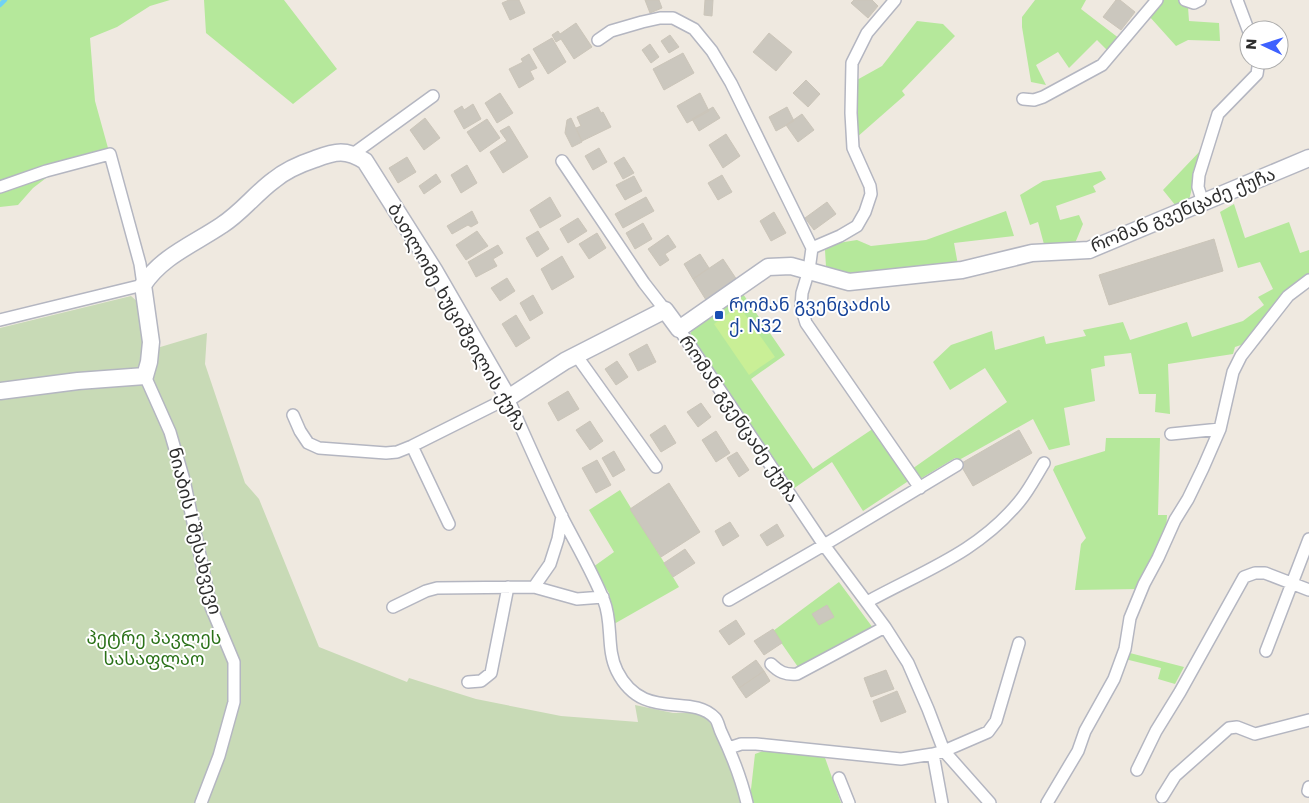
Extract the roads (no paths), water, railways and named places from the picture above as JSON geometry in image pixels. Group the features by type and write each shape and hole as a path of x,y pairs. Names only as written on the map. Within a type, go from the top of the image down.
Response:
{"street":[{"path":"812,248 840,236 857,226 866,209 871,194 870,186 853,148 851,113 852,63 867,33 895,0"},
{"path":"1023,99 1034,100 1043,97 1102,65 1157,0"},
{"path":"1185,0 1194,3 1200,0"},
{"path":"1237,0 1244,20"},
{"path":"598,40 611,31 660,18 673,18 694,29 712,51 731,83 812,248 809,270 802,292 801,307 806,323 920,488"},
{"path":"1203,203 1198,187 1199,175 1218,114 1257,74 1258,70"},
{"path":"0,320 143,285 151,273 166,259 224,224 274,180 297,165 338,152 353,154 433,96"},
{"path":"0,187 46,171 110,154 140,264 151,342 149,362 145,376 78,381 0,391"},
{"name":"ბათლომე ხუციშვილის ქუჩა","path":"353,154 365,161 434,270 508,398 562,516 602,597 609,625 610,647 616,671 638,695 651,703 694,708 715,718 741,779 747,803"},
{"name":"რომან გვენცაძე ქუჩა","path":"938,752 928,708 908,663 885,627 824,545 678,329 768,267 791,266 849,282 962,270 1032,253 1089,250 1309,158"},
{"path":"562,161 644,283 678,329"},
{"path":"1047,803 1078,751 1085,731 1114,679 1126,649 1130,618 1144,584 1175,520 1188,500 1204,468 1220,429 1233,372 1240,356 1288,296 1309,280"},
{"path":"293,414 300,431 308,443 318,448 386,453 397,452 508,398 576,355 665,310"},
{"path":"576,355 656,467"},
{"name":"ნიაბის I შესახვევი","path":"145,376 170,432 184,480 211,607 234,662 234,702 219,756 201,803"},
{"path":"1171,434 1220,429"},
{"path":"412,446 449,524"},
{"path":"867,602 949,560 974,544 996,526 1020,501 1044,463"},
{"path":"729,600 957,465"},
{"path":"534,587 550,564 558,539 562,516"},
{"path":"1266,651 1278,624 1291,583 1309,539"},
{"path":"1137,770 1156,731 1244,577 1255,573 1265,573 1309,590"},
{"path":"468,682 482,681 491,674 508,587"},
{"path":"392,607 426,591 437,588 534,587 577,599 602,597"},
{"path":"771,664 778,671 797,674 885,627"},
{"path":"729,748 741,744 756,744 901,759 938,752 988,732 996,721 1019,643"},
{"path":"1162,801 1176,776 1229,728 1237,726 1255,734 1262,734 1309,720"},
{"path":"938,752 942,803"},
{"path":"938,752 990,803"},
{"path":"839,778 849,803"}],"waterway":[{"path":"0,5 5,0"}],"place":[{"name":"რომან გვენცაძის ქ. N32","path":"719,315"}],"park label":[{"name":"პეტრე პავლეს სასაფლაო","path":"154,648"}]}
